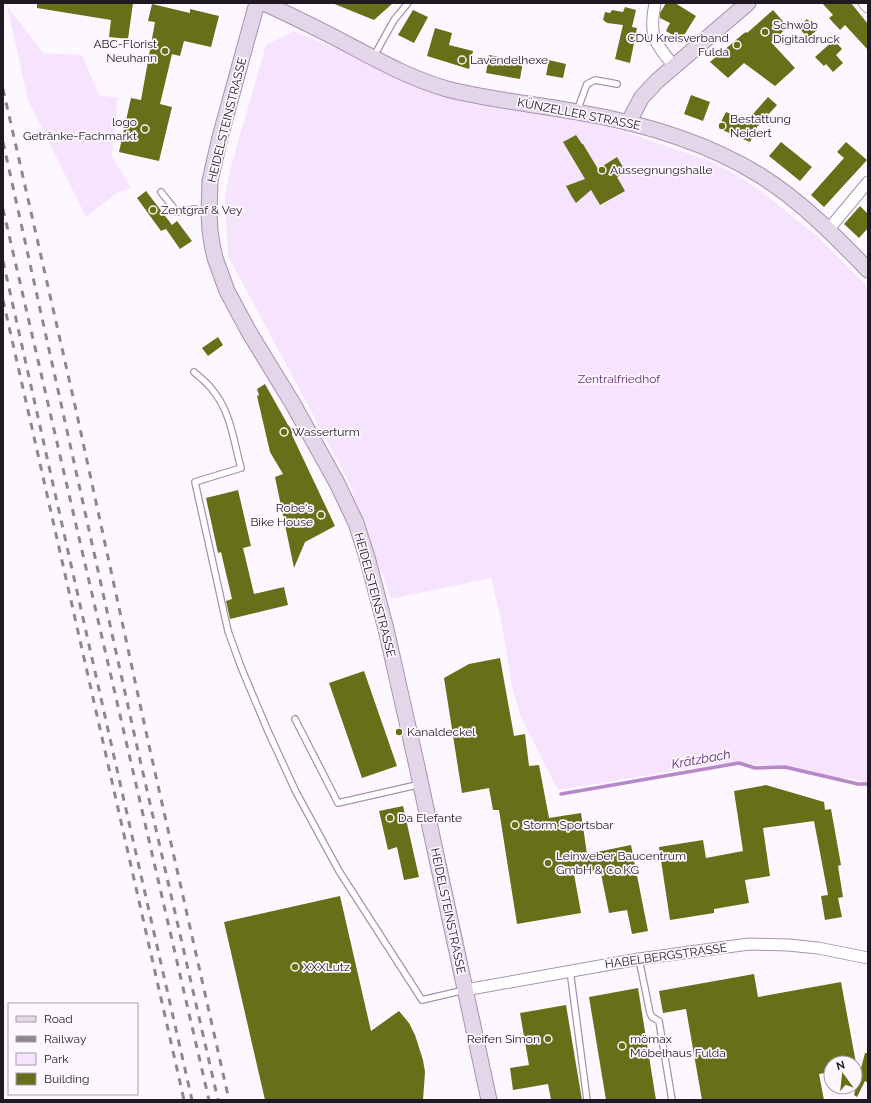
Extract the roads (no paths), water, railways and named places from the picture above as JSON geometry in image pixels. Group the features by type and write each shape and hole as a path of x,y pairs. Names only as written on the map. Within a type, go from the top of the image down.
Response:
{"main road":[{"name":"HEIDELSTEINSTRASSE","path":"257,3 220,137 210,181 210,231 214,251 227,291 249,332 293,404 337,483 356,523 381,607 489,1100"},
{"name":"KÜNZELLER STRASSE","path":"264,3 412,77 448,89 628,122 657,129 703,146 762,177 794,200 828,230 868,270"},
{"path":"628,122 642,97 657,81 744,4"}],"street":[{"path":"655,3 652,23 653,33 660,50 674,66"},
{"path":"864,3 868,7"},
{"path":"828,230 868,182"},
{"name":"HABELBERGSTRASSE","path":"465,990 570,970 742,945 768,944 818,948 868,958"}],"lane":[{"path":"373,58 394,20 408,3"},
{"path":"577,112 587,84 595,80 617,84"},
{"path":"161,192 177,212 196,209 209,213"},
{"path":"194,372 214,390 221,401 227,416 241,468 195,482 228,631 241,667 267,729 296,792 339,871 422,1000 465,990"},
{"path":"295,719 338,803 421,784"},
{"path":"639,959 650,1013 652,1017 659,1021 672,1100"},
{"path":"570,970 587,1100"}],"waterway":[{"name":"Krätzbach","path":"561,794 739,763 755,768 785,767 858,784 868,784"}],"railway":[{"path":"3,89 74,401 150,750 229,1100"},
{"path":"3,142 138,751 218,1100"},
{"path":"3,209 209,1100"},
{"path":"3,261 192,1100"},
{"path":"3,300 184,1100"}],"place":[{"name":"Schwob Digitaldruck","path":"765,32"},
{"name":"CDU Kreisverband Fulda","path":"737,45"},
{"name":"ABC-Florist Neuhann","path":"165,51"},
{"name":"Lavendelhexe","path":"462,60"},
{"name":"Bestattung Neidert","path":"722,126"},
{"name":"logo Getränke-Fachmarkt","path":"145,129"},
{"name":"Aussegnungshalle","path":"602,170"},
{"name":"Zentgraf & Vey","path":"153,210"},
{"name":"Wasserturm","path":"284,432"},
{"name":"Robe's Bike House","path":"321,515"},
{"name":"Kanaldeckel","path":"399,732"},
{"name":"Da Elefante","path":"390,818"},
{"name":"Storm Sportsbar","path":"515,825"},
{"name":"Leinweber Baucentrum GmbH & Co.KG","path":"548,863"},
{"name":"XXXLutz","path":"295,967"},
{"name":"Reifen Simon","path":"548,1039"},
{"name":"mömax Möbelhaus Fulda","path":"622,1046"}],"park label":[{"name":"Zentralfriedhof","path":"619,379"}]}
